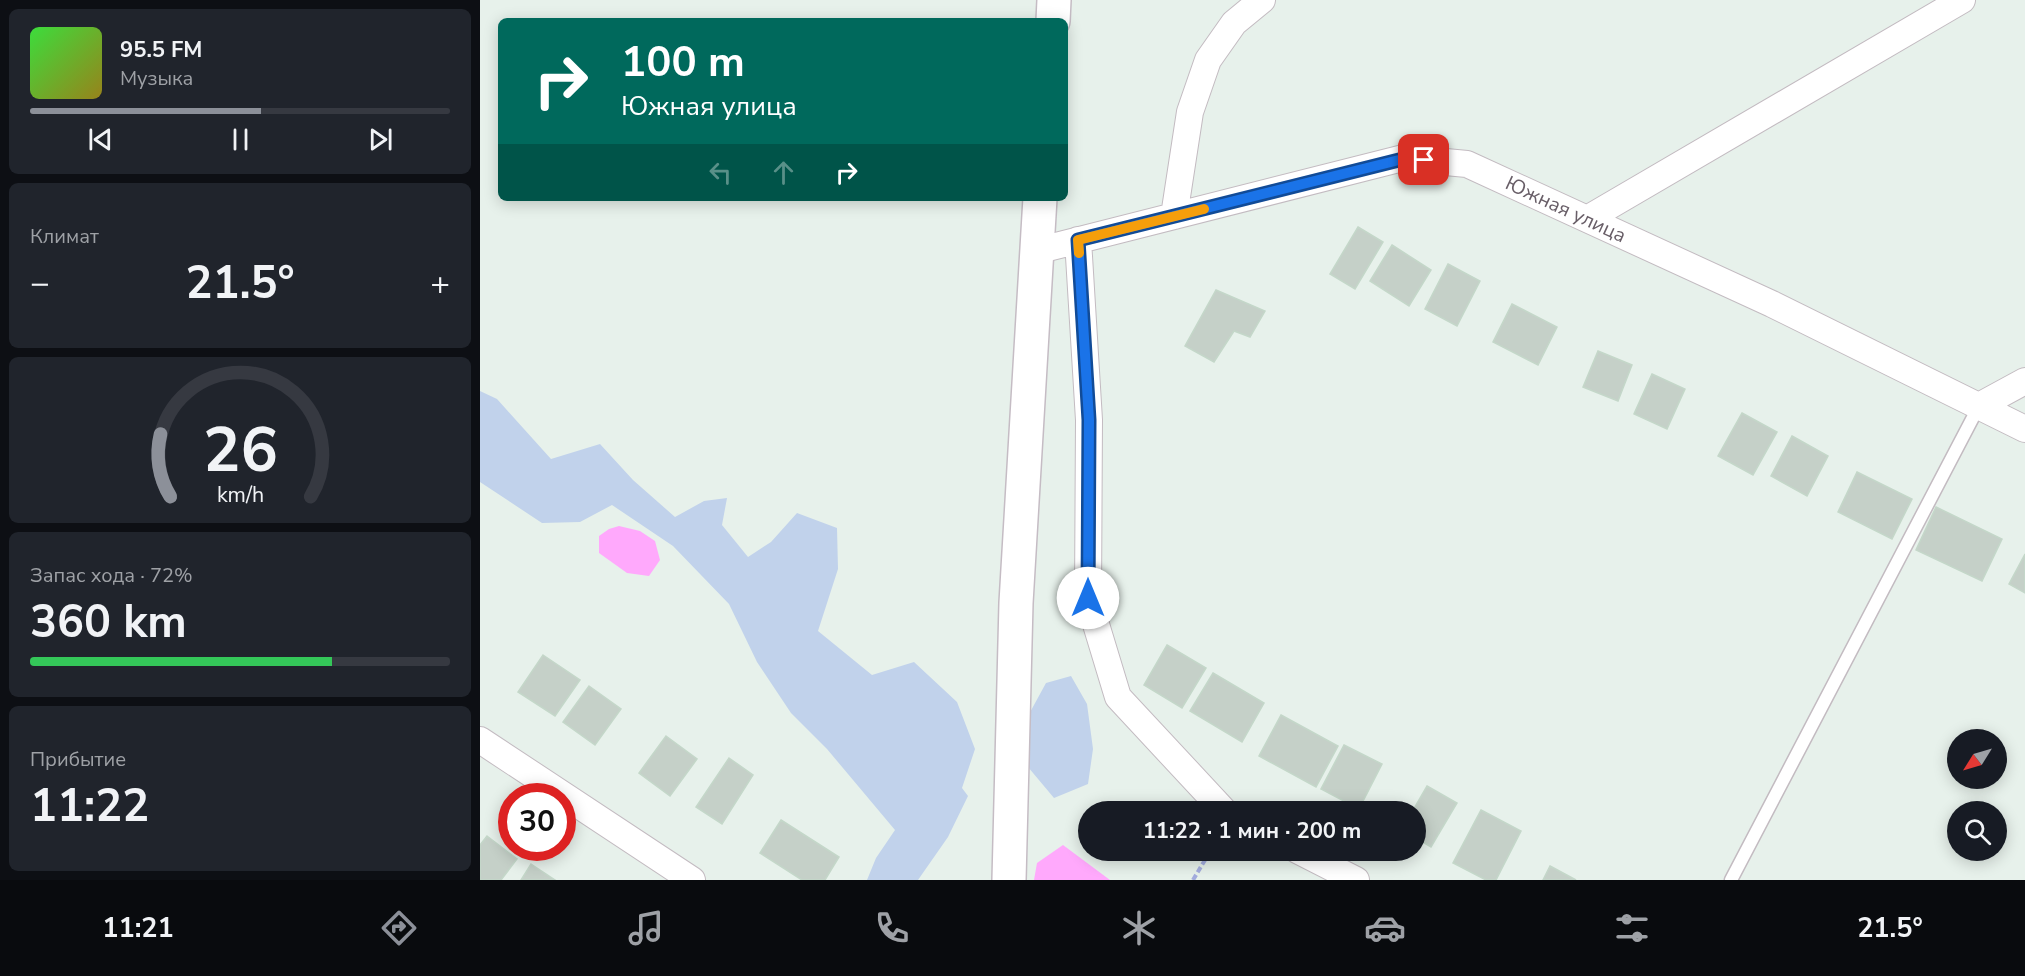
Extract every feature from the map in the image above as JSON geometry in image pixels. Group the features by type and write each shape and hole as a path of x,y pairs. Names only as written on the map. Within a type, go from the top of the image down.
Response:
{"main road":[{"path":"1053,18 1054,0"},
{"path":"1009,880 1016,603 1040,201"}],"street":[{"path":"1174,216 1190,112 1208,60 1234,23 1262,0"},
{"path":"1587,219 1962,0"},
{"name":"Южная улица","path":"1036,251 1403,159 1467,164 1772,304 2025,429"},
{"path":"1078,240 1089,420 1088,598 1118,697 1215,801"},
{"path":"1979,406 2025,381"},
{"path":"482,746 692,880"},
{"path":"1319,861 1356,880"}],"lane":[{"path":"1731,880 1979,406"}],"path":[{"path":"1193,880 1204,861"}],"shaded area":[{"path":"480,391 497,399 551,459 600,444 633,480 675,517 704,501 727,498 722,525 748,557 771,542 797,513 837,528 838,569 818,631 872,675 914,662 957,702 975,749 962,788 968,796 948,837 918,880 867,880 876,858 895,830 827,749 791,713 757,662 729,604 673,546 612,505 580,522 542,523 480,482"},
{"path":"619,526 640,531 655,541 660,560 649,576 627,573 599,553 599,536"},
{"path":"1071,676 1087,704 1093,749 1088,784 1054,798 1028,767 1028,716 1046,683"},
{"path":"1063,845 1078,856 1078,861 1084,861 1110,880 1034,880 1037,863"}],"building":[{"path":"1358,227 1383,242 1355,289 1330,274"},
{"path":"1392,245 1431,270 1409,306 1370,281"},
{"path":"1448,264 1480,281 1457,326 1425,309"},
{"path":"1216,290 1265,311 1250,337 1234,331 1214,362 1185,346"},
{"path":"1512,304 1557,327 1538,365 1493,342"},
{"path":"1598,351 1632,365 1618,401 1583,387"},
{"path":"1652,374 1685,389 1667,429 1634,414"},
{"path":"1742,413 1777,432 1753,475 1718,456"},
{"path":"1792,436 1828,456 1807,496 1771,476"},
{"path":"1857,472 1912,499 1892,539 1838,512"},
{"path":"1936,507 2002,539 1982,581 1916,550"},
{"path":"2025,554 2025,593 2009,584"},
{"path":"1167,645 1206,668 1182,708 1144,685"},
{"path":"543,655 580,680 555,716 518,692"},
{"path":"1213,673 1264,703 1242,742 1190,711"},
{"path":"589,686 621,709 595,745 563,722"},
{"path":"1281,715 1338,746 1316,787 1259,756"},
{"path":"666,736 697,759 670,796 639,773"},
{"path":"1344,745 1382,764 1363,801 1344,801 1321,789"},
{"path":"729,758 753,775 722,824 696,807"},
{"path":"1427,786 1457,803 1431,847 1426,844 1426,801 1418,801"},
{"path":"1481,810 1521,831 1496,880 1486,880 1453,863"},
{"path":"781,820 839,857 825,880 802,880 760,853"},
{"path":"487,836 498,844 498,861 515,861 501,880 480,880 480,845"},
{"path":"531,864 555,880 521,880"},
{"path":"1550,866 1576,880 1543,880"}],"slow traffic":[{"path":"1079,253 1078,240 1204,209"}],"route":[{"path":"1088,598 1089,420 1078,240 1403,159 1424,160"}]}
